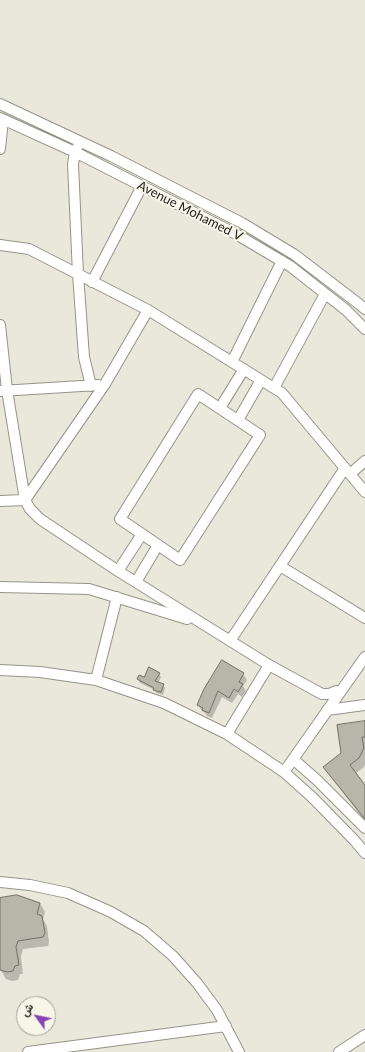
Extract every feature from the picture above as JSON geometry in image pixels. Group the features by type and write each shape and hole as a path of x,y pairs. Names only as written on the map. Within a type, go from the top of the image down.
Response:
{"street":[{"name":"Avenue Mohamed V","path":"0,104 80,141 242,223 295,255 365,309"},
{"name":"Avenue Mohamed V","path":"1,119 75,152 236,234 290,266 346,310 365,329"},
{"path":"0,149 1,119"},
{"path":"80,141 75,152 73,164 78,274 84,357 91,386"},
{"path":"92,282 142,186"},
{"path":"0,245 29,249 148,310 282,393 365,492"},
{"path":"232,362 282,261"},
{"path":"274,388 325,294"},
{"path":"25,500 105,384 148,310"},
{"path":"0,326 3,391 25,500 30,509 40,519 118,571 269,665 322,694 329,694 336,690 340,692"},
{"path":"220,408 244,369"},
{"path":"238,420 261,380"},
{"path":"3,391 105,384"},
{"path":"198,394 220,408 260,435 180,560 120,519 198,394"},
{"path":"230,640 280,566 348,471 365,461"},
{"path":"0,501 25,500"},
{"path":"118,571 142,534"},
{"path":"136,582 158,545"},
{"path":"280,566 365,618"},
{"path":"0,587 89,588 202,624"},
{"path":"96,680 117,597"},
{"path":"284,772 365,657"},
{"path":"227,734 269,665"},
{"path":"0,670 40,672 96,680 164,703 227,734 284,772 314,798 365,853"},
{"path":"327,710 365,705"},
{"path":"293,759 317,780 365,828"},
{"path":"0,882 30,885 68,894 111,912 144,931 173,956 197,983 217,1010 239,1052"},
{"path":"28,1052 226,1026"},
{"path":"339,1052 365,1035"}],"building":[{"path":"222,660 244,673 239,682 243,684 238,692 234,689 229,698 218,691 209,713 202,710 203,708 197,705 204,689"},
{"path":"149,667 160,673 155,681 164,684 161,692 153,690 154,688 137,679 139,675 144,677"},
{"path":"365,721 365,737 362,737 364,748 359,758 350,765 365,785 365,819 323,767 341,753 337,725"},
{"path":"17,895 40,903 37,914 42,916 45,933 43,937 18,941 16,947 19,965 15,966 13,971 7,972 0,970 0,898"}]}
